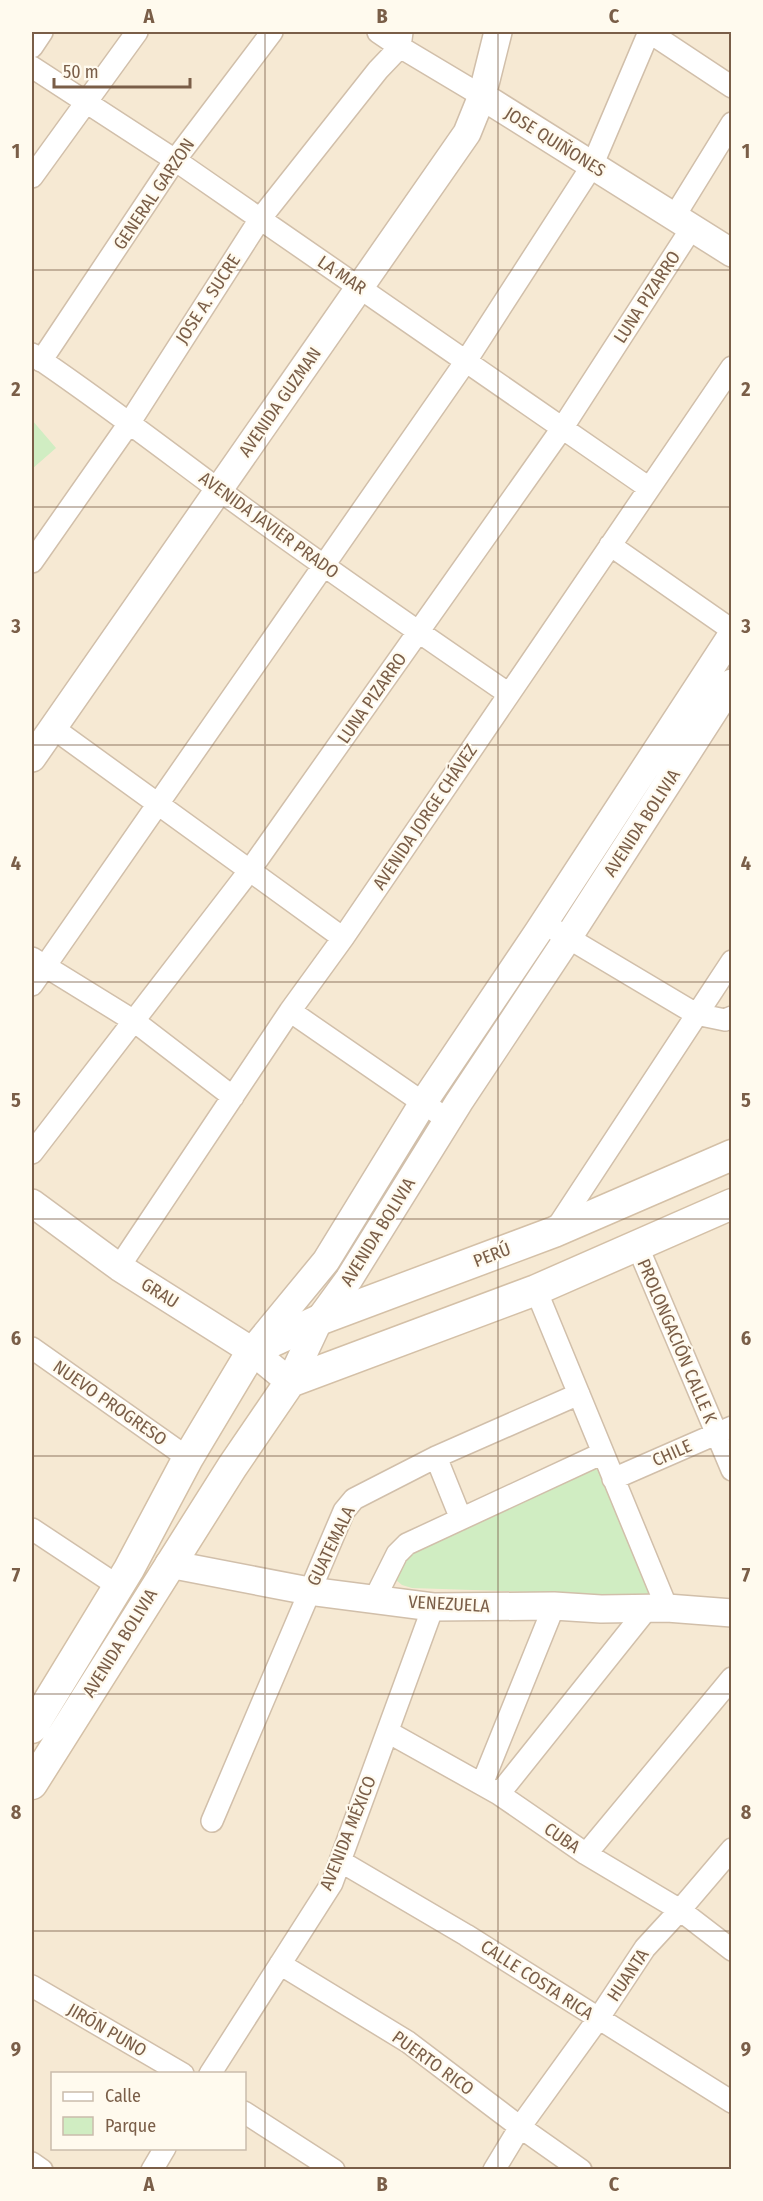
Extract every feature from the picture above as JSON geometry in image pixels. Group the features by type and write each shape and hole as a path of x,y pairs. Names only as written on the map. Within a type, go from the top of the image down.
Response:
{"main road":[{"name":"PERÚ","path":"252,1351 319,1320 554,1232 732,1155"},
{"path":"290,1382 536,1290 732,1204"},
{"name":"AVENIDA BOLIVIA","path":"32,1784 44,1716 188,1458 252,1351"},
{"name":"AVENIDA BOLIVIA","path":"44,1716 169,1564 290,1382"}],"street":[{"path":"32,47 42,32"},
{"path":"32,177 137,32"},
{"name":"GENERAL GARZON","path":"36,357 175,160 272,32"},
{"name":"JOSE QUIÑONES","path":"378,32 401,39 482,96 732,253"},
{"name":"AVENIDA GUZMAN","path":"32,758 467,133 482,96 498,32"},
{"path":"32,985 38,963 158,803 466,361 592,166 649,32 732,87"},
{"name":"JOSE A. SUCRE","path":"32,562 130,422 260,219 401,39"},
{"name":"LA MAR","path":"32,67 175,160 649,488"},
{"name":"LUNA PIZARRO","path":"32,1153 250,870 563,427 683,223 732,123"},
{"name":"AVENIDA JAVIER PRADO","path":"36,357 130,422 219,490 418,632 509,694"},
{"name":"AVENIDA JORGE CHÁVEZ","path":"119,1268 290,1011 343,938 732,367"},
{"path":"610,545 732,630"},
{"name":"AVENIDA BOLIVIA","path":"252,1351 326,1261 423,1103 732,635"},
{"name":"AVENIDA BOLIVIA","path":"290,1382 319,1320 349,1279 448,1120 732,683"},
{"path":"53,728 343,938"},
{"path":"544,923 696,1014 725,1020 732,1017"},
{"path":"554,1232 732,961"},
{"path":"38,963 134,1021 233,1097"},
{"path":"290,1011 448,1120"},
{"name":"GRAU","path":"32,1203 119,1268 252,1351 290,1382"},
{"name":"PROLONGACIÓN CALLE K","path":"637,1245 724,1430 732,1470"},
{"path":"491,1789 657,1608 613,1479 536,1290"},
{"name":"NUEVO PROGRESO","path":"32,1348 188,1458"},
{"name":"GUATEMALA","path":"212,1821 309,1590 344,1511 354,1499 436,1456 579,1394"},
{"name":"CHILE","path":"613,1479 724,1430"},
{"path":"375,1598 407,1544 603,1454"},
{"path":"436,1456 460,1519"},
{"path":"32,1529 118,1586"},
{"name":"VENEZUELA","path":"169,1564 309,1590 433,1607 657,1608 732,1613"},
{"path":"491,1789 554,1606"},
{"name":"AVENIDA MÉXICO","path":"211,2072 332,1883 433,1607"},
{"path":"586,1854 732,1678"},
{"name":"CUBA","path":"388,1732 491,1789 586,1854 680,1910 732,1950"},
{"name":"HUANTA","path":"494,2169 520,2127 598,2019 645,1948 732,1849"},
{"name":"CALLE COSTA RICA","path":"340,1862 466,1935 732,2102"},
{"name":"PUERTO RICO","path":"280,1964 408,2042 520,2127 581,2169"},
{"name":"JIRÓN PUNO","path":"32,1986 181,2072"},
{"path":"246,2113 334,2169"},
{"path":"152,2169 164,2150"},
{"path":"32,2163 42,2169"}],"shaded area":[{"path":"32,32 731,32 731,2169 32,2170"}],"green space":[{"path":"32,420 56,448 32,469"},
{"path":"601,1466 652,1596 412,1588 396,1580 411,1544"}]}
